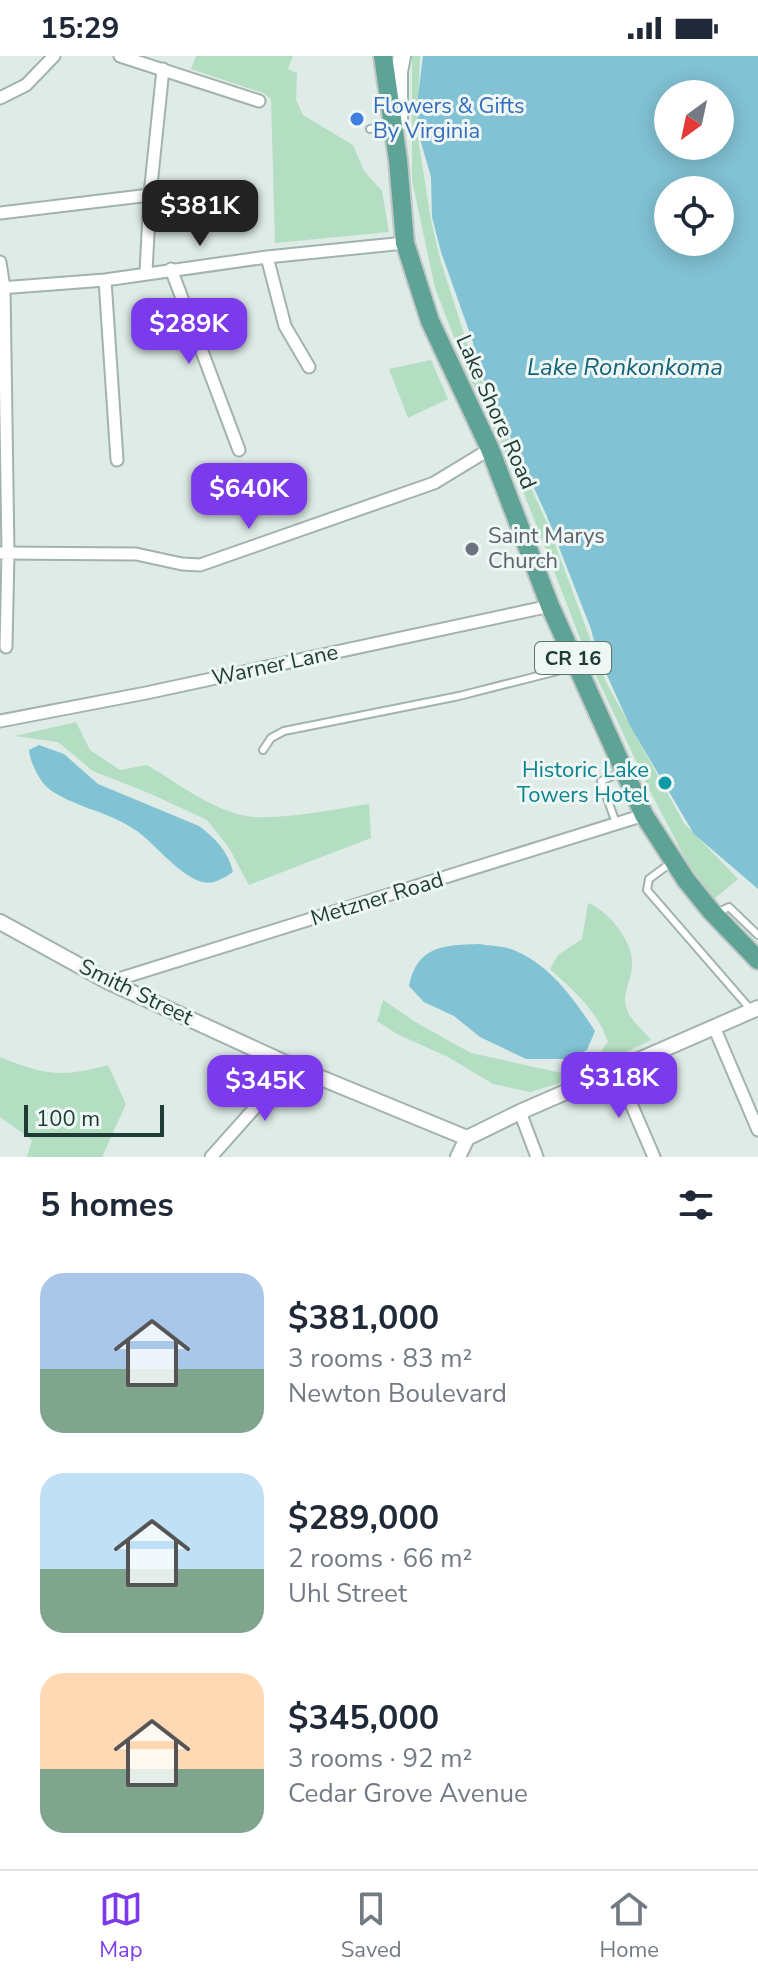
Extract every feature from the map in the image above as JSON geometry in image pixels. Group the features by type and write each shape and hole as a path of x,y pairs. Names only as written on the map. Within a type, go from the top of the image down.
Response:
{"main road":[{"name":"Lake Shore Road","path":"383,56 398,160 405,243 430,321 490,449 550,606 644,815"},
{"path":"398,160 402,56"},
{"name":"CR 16","path":"644,815 714,915 758,960"}],"street":[{"path":"0,98 37,76 54,56"},
{"path":"120,56 259,101"},
{"path":"146,272 150,195 163,69"},
{"path":"0,213 150,195"},
{"path":"2,288 105,280 267,257 405,243"},
{"path":"267,257 285,326 309,367"},
{"path":"0,262 6,647"},
{"path":"171,269 239,450"},
{"path":"105,280 117,460"},
{"path":"4,553 136,554 200,565 434,483 490,449"},
{"name":"Warner Lane","path":"0,721 146,693 550,606"},
{"name":"Metzner Road","path":"109,982 644,815"},
{"name":"Smith Street","path":"0,922 109,982 292,1066 467,1138"},
{"path":"458,1157 467,1138 616,1069 755,1010"},
{"path":"714,1027 758,1130"},
{"path":"211,1157 292,1066"},
{"path":"616,1069 654,1157"},
{"path":"520,1112 537,1157"}],"lane":[{"path":"370,129 393,124"},
{"path":"263,750 271,738 284,731 459,696 577,666"},
{"path":"616,824 601,781 624,772"},
{"path":"674,861 649,879 647,890 755,1010"},
{"path":"714,915 729,907 758,935"}],"green space":[{"path":"196,56 293,56 288,69 297,73 296,100 303,115 353,145 364,171 382,191 389,232 275,243 271,99 263,93 191,69"},
{"path":"412,56 420,56 417,132 431,220 440,259 472,359 548,525 606,682 684,823 738,879 714,899 687,862 586,654 520,483 469,376 435,288 412,180"},
{"path":"431,360 448,399 408,418 389,369"},
{"path":"76,722 90,750 120,770 147,765 207,802 233,813 274,817 369,804 371,838 249,885 229,848 207,820 93,771 58,742 15,736"},
{"path":"588,903 612,920 625,938 632,967 625,1004 631,1018 651,1040 557,1084 530,1092 493,1084 377,1021 383,1000 471,1053 566,1074 598,1055 608,1042 591,1011 550,969 558,955 582,939"},
{"path":"0,1057 53,1073 78,1072 108,1065 126,1104 102,1157 27,1157 32,1140 0,1117"}],"water":[{"name":"Lake Ronkonkoma","path":"423,56 758,56 758,889 694,834 630,726 597,653 591,629 546,514 475,361 473,342 432,217 431,177 418,132"},
{"path":"39,745 64,754 98,784 199,826 220,846 233,872 213,882 199,881 182,871 126,824 68,800 48,788 38,776 29,750"},
{"path":"480,944 511,949 525,955 549,973 595,1031 587,1050 568,1059 526,1059 480,1037 454,1016 424,1002 409,986 419,962 434,950"}],"place":[{"name":"Flowers & Gifts By Virginia","path":"357,119"},
{"name":"Saint Marys Church","path":"472,549"},
{"name":"Historic Lake Towers Hotel","path":"665,783"}]}
